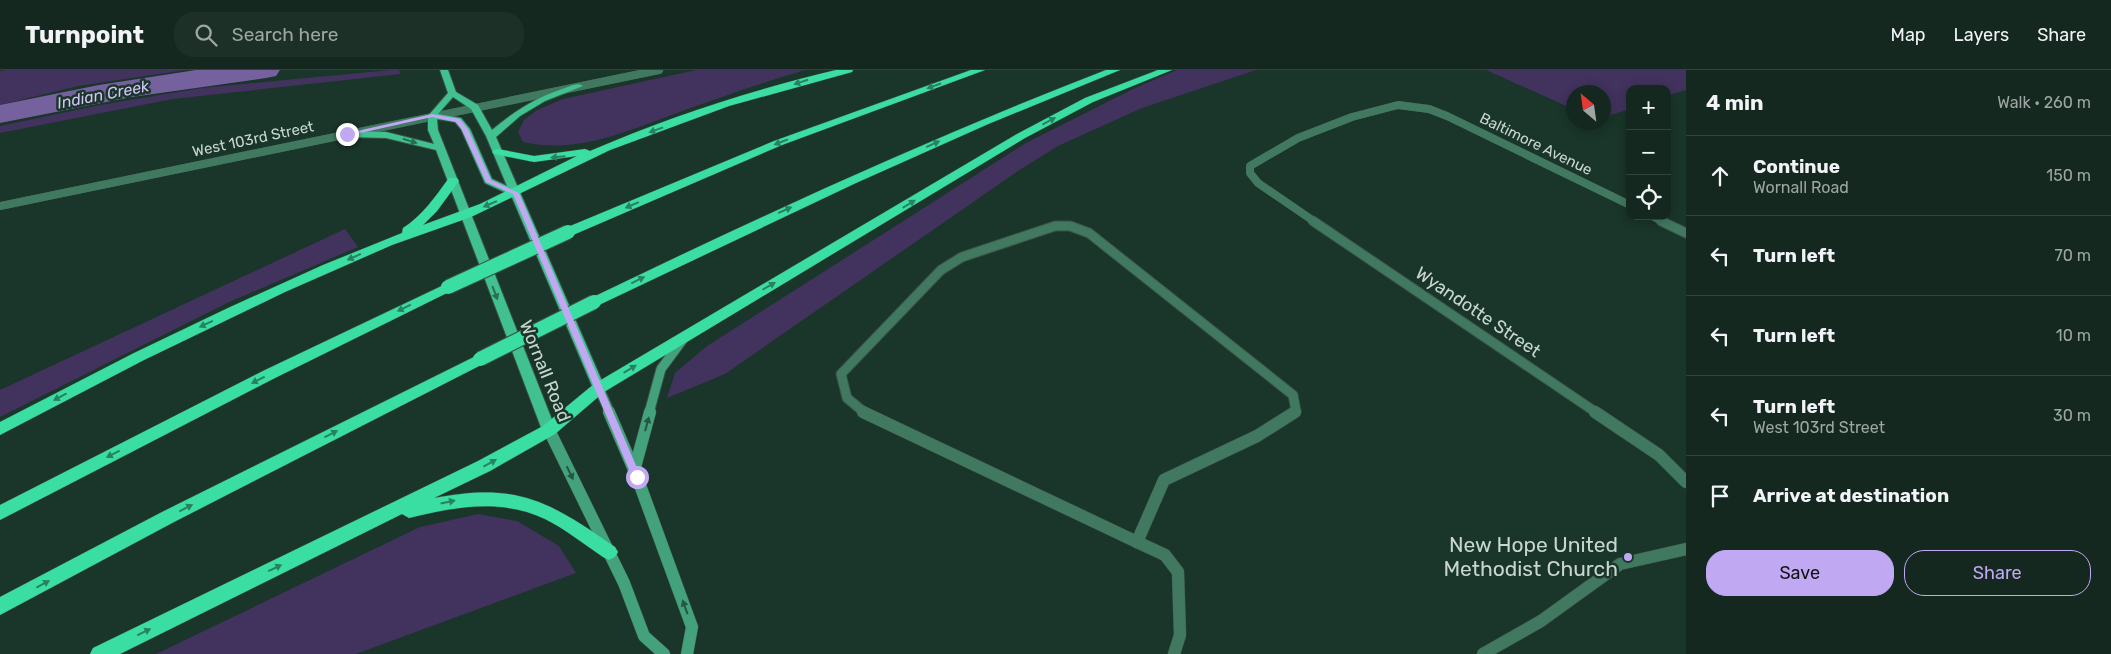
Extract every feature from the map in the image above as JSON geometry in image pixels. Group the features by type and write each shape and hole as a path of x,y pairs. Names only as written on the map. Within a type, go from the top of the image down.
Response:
{"highway":[{"path":"0,429 159,346 282,288 379,246 465,215 515,193 606,148 702,113 810,79 848,70"},
{"path":"0,513 270,374 448,287 568,232 778,143 980,70"},
{"path":"0,607 168,517 594,302 761,221 997,116 1115,70"},
{"path":"100,654 384,517 484,466 549,430 599,388 1021,136 1089,100 1167,70"},
{"path":"498,152 534,159 569,156 606,148"},
{"path":"379,246 415,227 433,208 453,181"},
{"path":"384,517 454,500 493,499 524,502 552,514 609,552"}],"main road":[{"path":"444,70 452,94 475,107 491,136 634,471 692,627 687,654"},
{"path":"491,136 517,114 542,99 579,86"},
{"path":"432,116 452,94"},
{"path":"432,116 458,120 465,129 488,181 515,193"},
{"name":"Wornall Road","path":"432,116 433,130 438,148 453,181 549,430 624,583 644,636 664,654"},
{"path":"347,134 386,135 438,148"},
{"path":"634,471 661,369 685,336"}],"street":[{"name":"West 103rd Street","path":"0,206 659,70"},
{"name":"Baltimore Avenue","path":"1250,173 1250,166 1298,138 1352,117 1398,105 1429,109 1626,203"},
{"name":"Wyandotte Street","path":"1250,173 1258,183 1659,456 1686,482"},
{"path":"1660,220 1686,232"},
{"path":"1137,542 1164,480 1257,436 1296,411 1293,395 1089,233 1070,226 1054,226 962,257 941,270 842,374 847,398 868,415 1137,542 1165,555 1178,572 1180,635 1174,654"},
{"path":"1483,654 1541,621 1620,564 1686,549"}],"shaded area":[{"path":"186,70 78,86 0,105 0,71"},
{"path":"399,70 401,74 173,99 0,133 0,126 100,105 202,88"},
{"path":"696,70 805,70 730,94 625,132 585,143 544,145 523,142 518,132 524,120 537,110 563,99"},
{"path":"1177,70 1256,70 1142,108 1058,146 1018,171 725,374 667,398 675,373 707,346 1026,143 1133,89"},
{"path":"1486,70 1686,70 1686,90 1671,95 1671,85 1626,85 1626,110 1611,115 1611,85 1566,85 1566,106"},
{"path":"345,229 358,247 227,303 0,417 0,390"},
{"path":"478,514 517,521 559,546 576,573 356,654 156,654 420,527"}],"waterway":[{"name":"Indian Creek","path":"0,114 132,88 266,70"}],"place":[{"name":"New Hope United Methodist Church","path":"1628,557"}],"route":[{"path":"347,134 432,116 458,120 465,129 488,181 515,193 637,477"}]}
